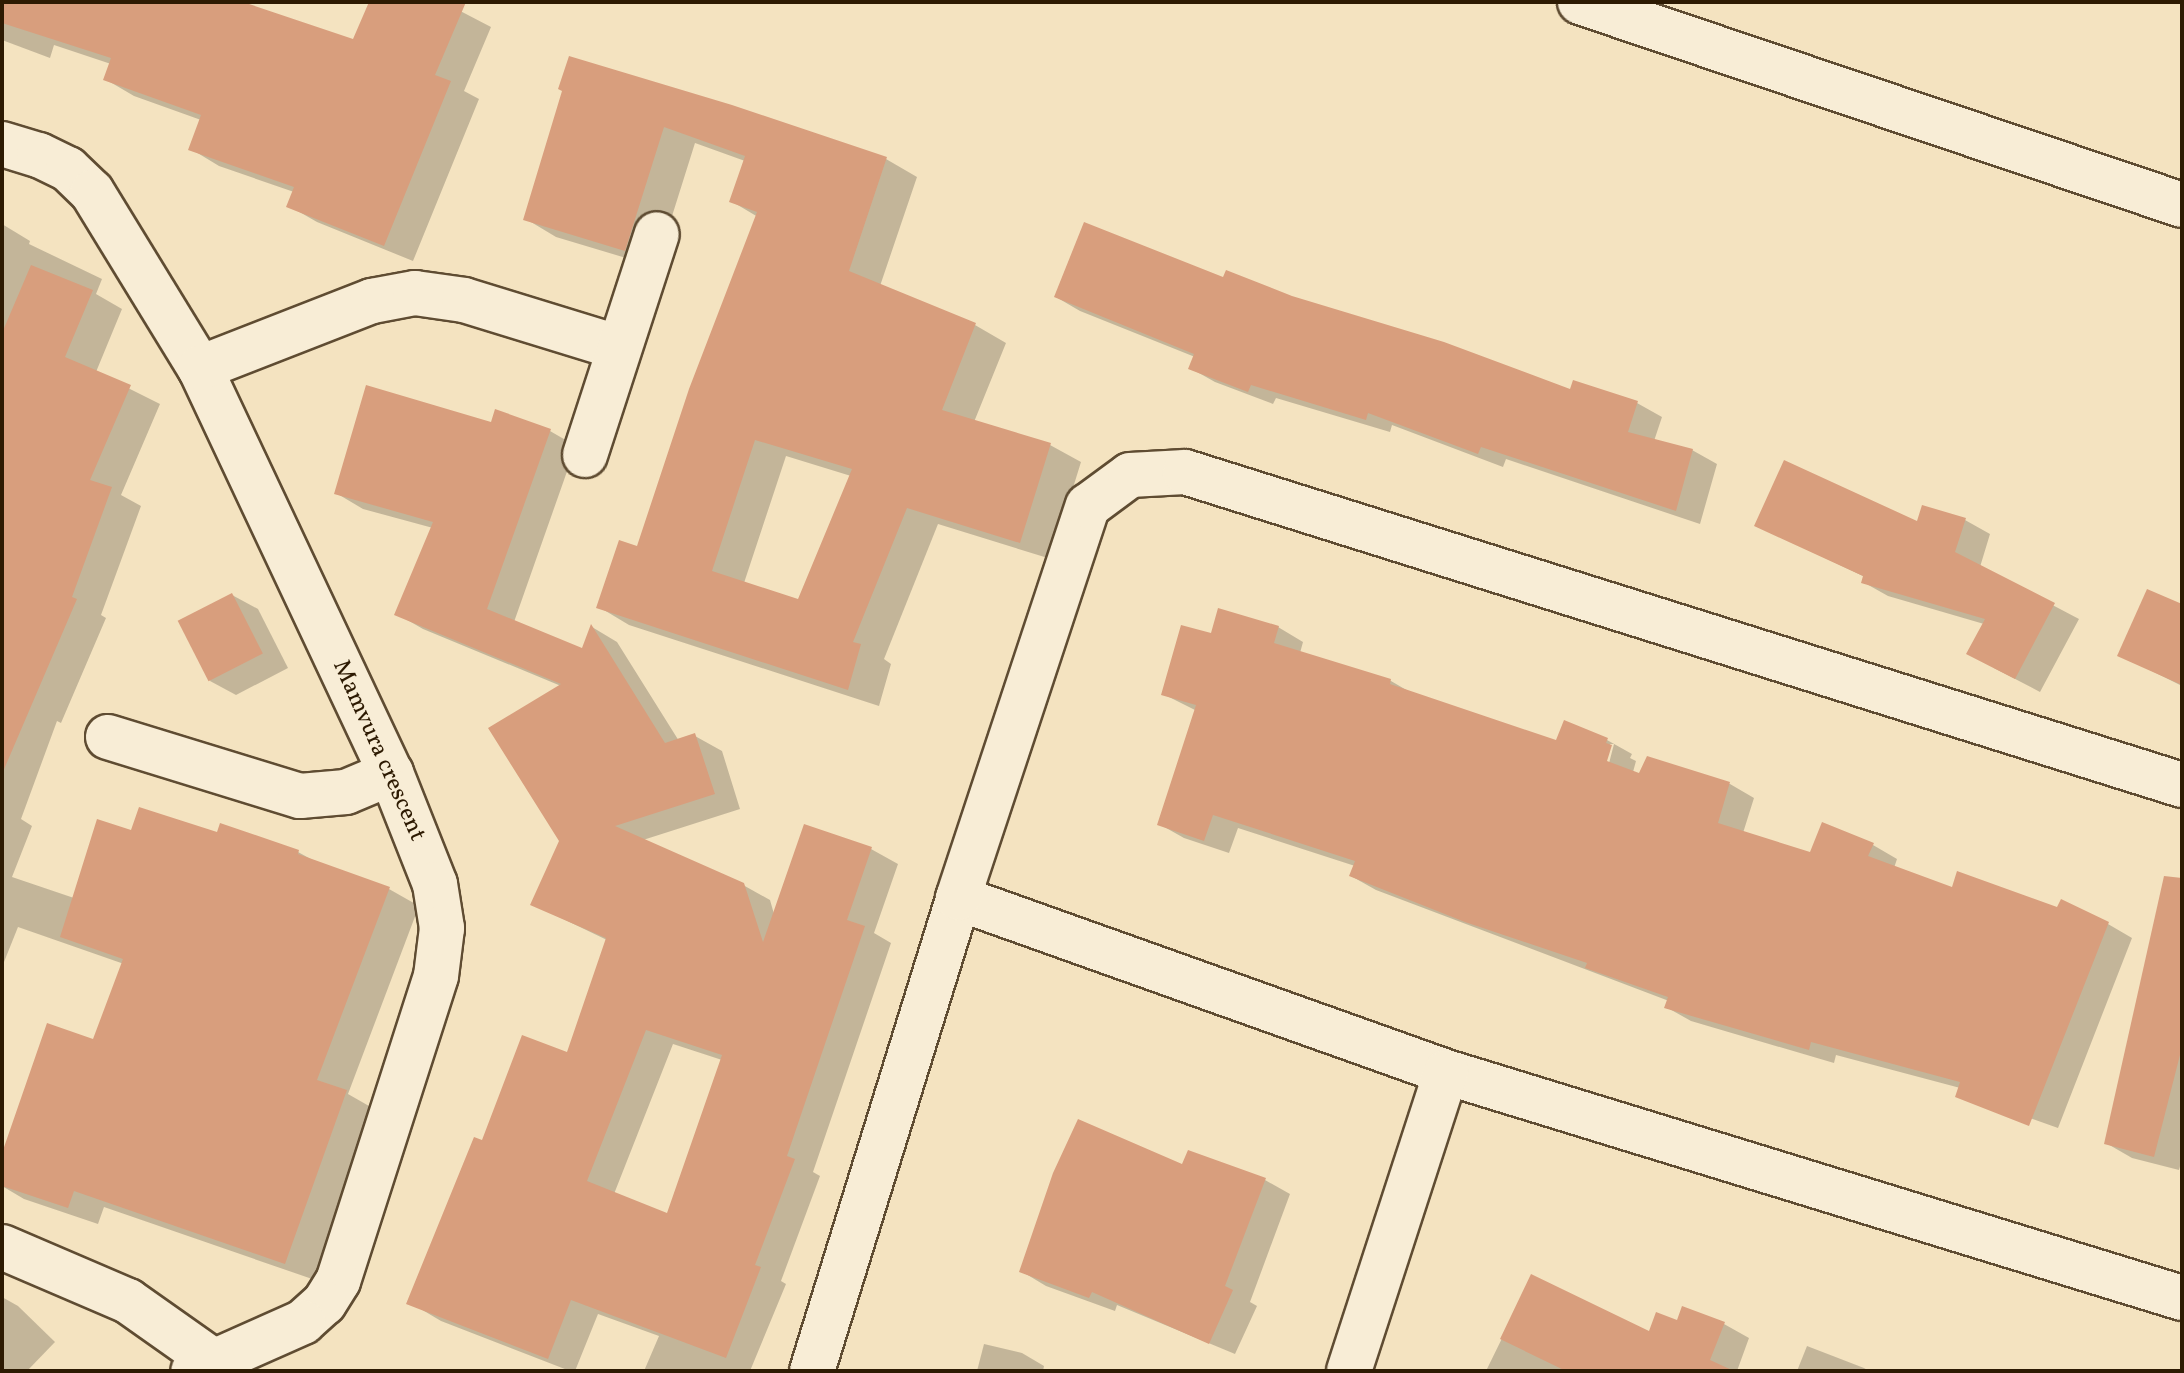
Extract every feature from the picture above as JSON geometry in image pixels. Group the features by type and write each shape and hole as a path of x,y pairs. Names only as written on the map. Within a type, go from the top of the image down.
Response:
{"street":[{"path":"1580,2 2182,205"},
{"name":"Mamvura crescent","path":"2,144 39,155 68,169 92,192 200,368 391,773 435,884 442,928 436,976 338,1281 324,1303 303,1322 203,1366"},
{"path":"585,455 617,347 657,234"},
{"path":"200,368 372,301 415,293 464,300 617,347"},
{"path":"812,1371 958,898 1088,506 1130,475 1185,472 2182,785"},
{"path":"108,737 300,796 346,792 391,773"},
{"path":"958,898 1446,1072 2182,1298"},
{"path":"1349,1371 1446,1072"},
{"path":"2,1247 128,1301 203,1366"}],"building":[{"path":"2,2 243,2 353,39 369,2 466,2 435,75 451,81 384,246 286,207 294,187 188,150 201,115 103,80 111,58 2,23"},
{"path":"569,56 732,105 887,157 849,271 976,323 942,410 1051,443 1020,543 907,508 853,642 861,644 848,690 596,608 619,540 637,546 689,389 757,212 729,202 745,156 664,127 625,251 523,220 562,91 558,89","holes":["755,440 852,469 798,599 712,571"]},
{"path":"1084,222 1223,277 1226,270 1292,296 1444,342 1570,389 1573,380 1638,401 1628,432 1693,449 1676,511 1481,447 1478,454 1368,413 1366,420 1251,385 1248,392 1188,369 1194,354 1054,297"},
{"path":"31,265 93,290 65,357 131,385 90,480 112,487 72,597 77,599 2,774 2,333"},
{"path":"366,385 491,422 495,409 551,429 487,609 582,648 591,624 665,743 695,733 715,794 615,826 744,883 763,942 804,824 872,847 847,920 865,926 787,1156 795,1159 755,1265 761,1267 726,1358 571,1300 548,1359 406,1304 474,1137 482,1140 522,1035 567,1052 606,938 530,905 559,841 488,728 561,684 394,615 433,522 334,494","holes":["646,1030 722,1055 667,1213 587,1181"]},
{"path":"1784,460 1917,521 1922,505 1966,518 1955,552 2055,603 2015,679 1966,654 1985,619 1861,583 1863,576 1754,526"},
{"path":"2147,589 2182,604 2182,685 2117,656"},
{"path":"232,593 263,654 209,681 178,621"},
{"path":"1218,608 1279,626 1274,643 1391,679 1390,684 1556,740 1564,720 1608,738 1606,743 1612,745 1607,761 1639,773 1647,756 1730,782 1718,823 1810,852 1822,822 1874,843 1868,856 1952,887 1957,871 2057,907 2061,899 2109,922 2029,1126 1955,1097 1960,1082 1811,1042 1809,1050 1664,1008 1668,997 1585,968 1587,963 1465,922 1349,876 1355,861 1213,815 1204,841 1157,825 1196,705 1161,695 1181,625 1211,633"},
{"path":"139,807 217,832 220,823 299,850 298,854 390,887 317,1080 347,1090 285,1264 74,1191 68,1208 2,1186 2,1153 47,1023 93,1039 123,959 60,937 97,819 131,830"},
{"path":"2164,876 2182,878 2182,1047 2154,1157 2104,1144"},
{"path":"1078,1119 1182,1164 1188,1150 1266,1178 1225,1286 1233,1290 1209,1344 1092,1292 1089,1298 1019,1272 1053,1173"},
{"path":"1531,1274 1649,1331 1656,1312 1677,1320 1682,1306 1725,1322 1710,1360 1734,1371 1566,1371 1500,1339"}]}
